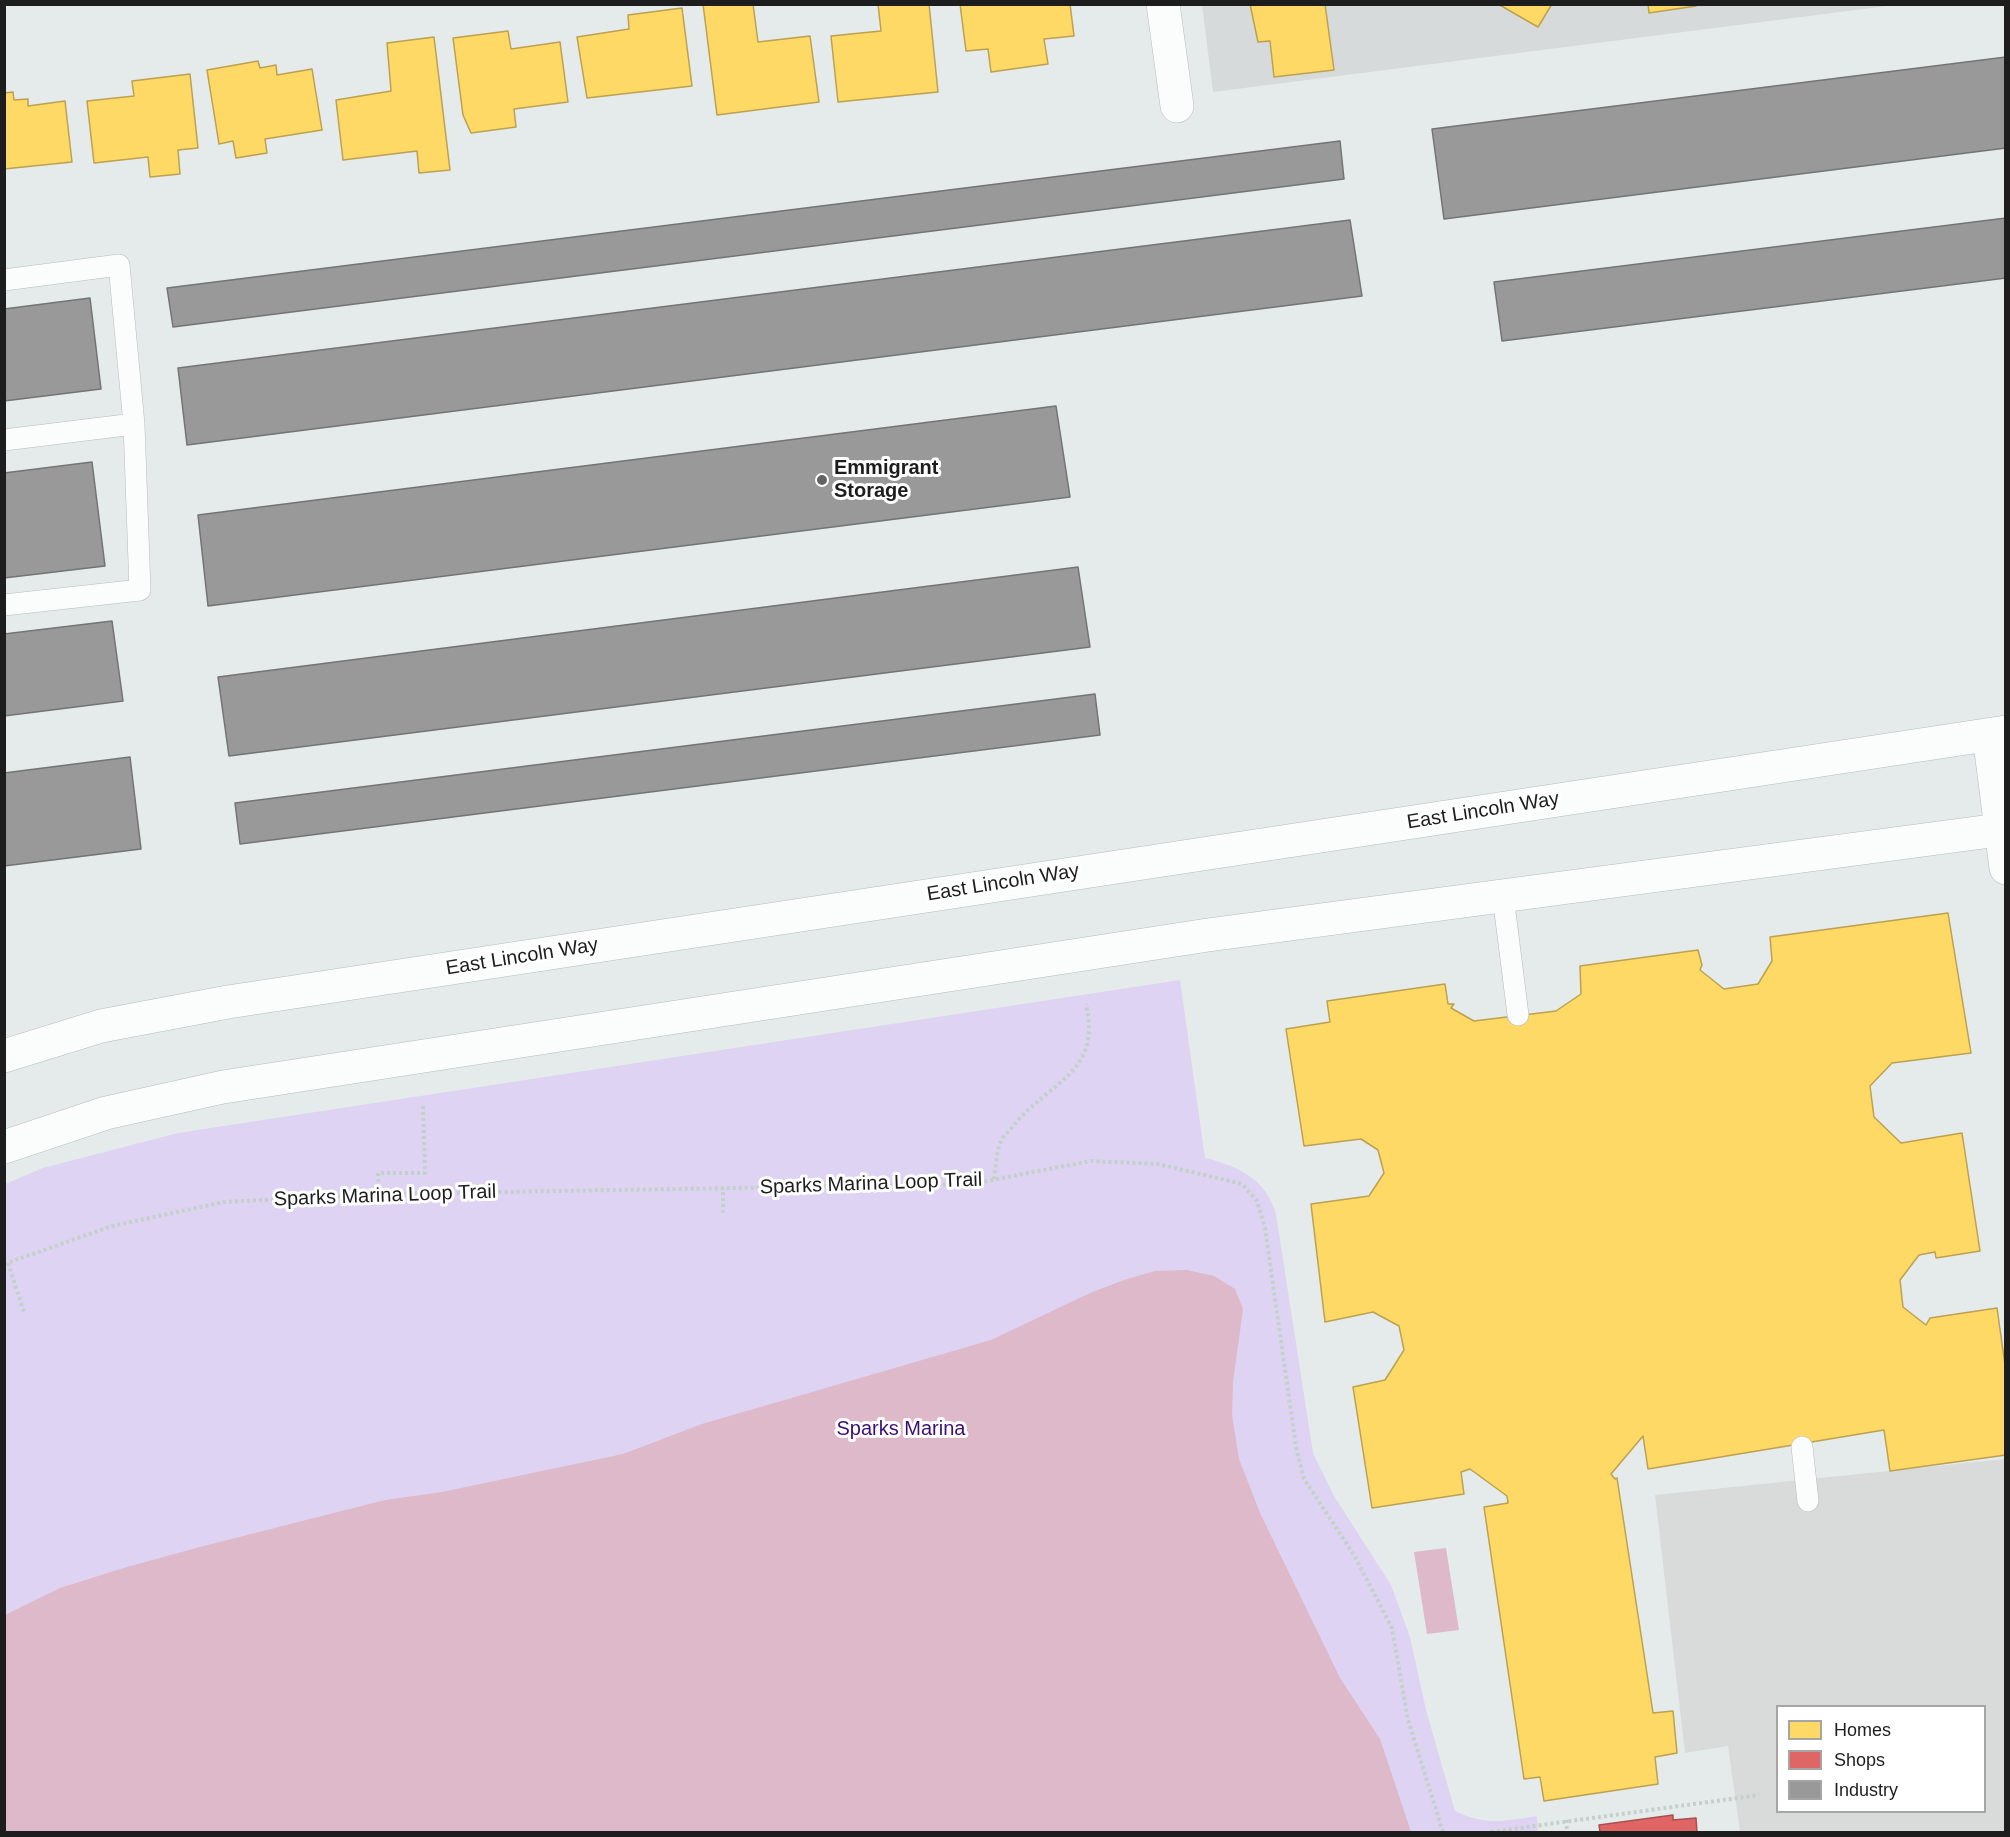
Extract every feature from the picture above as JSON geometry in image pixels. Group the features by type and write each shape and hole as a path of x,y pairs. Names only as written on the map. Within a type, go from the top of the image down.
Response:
{"street":[{"path":"1163,4 1177,106"},
{"path":"1997,733 2006,868"},
{"name":"East Lincoln Way","path":"4,1056 101,1026 228,1002 1997,733"},
{"path":"4,1147 106,1113 223,1087 1208,935 2003,829"}],"lane":[{"path":"4,280 119,265 134,424 140,590 4,605"},
{"path":"4,440 134,424"},
{"path":"1503,896 1518,1015"},
{"path":"1802,1447 1808,1501"}],"path":[{"path":"994,1179 1000,1142 1027,1109 1071,1075 1088,1048 1090,1024 1086,1004"},
{"path":"379,1194 378,1173 425,1173 423,1106"},
{"name":"Sparks Marina Loop Trail","path":"6,1263 112,1226 224,1202 379,1194 971,1184 1091,1161 1158,1164 1242,1184 1257,1201 1265,1228 1296,1447 1304,1479 1354,1555 1392,1628 1408,1720 1443,1833"},
{"path":"723,1188 723,1213"},
{"path":"6,1263 24,1312"},
{"path":"1491,1833 1566,1820 1759,1795"},
{"path":"1566,1820 1567,1833"},
{"path":"1539,1833 1540,1824"}],"shaded area":[{"path":"1202,5 1895,5 1213,92"},
{"path":"1187,1270 1214,1276 1235,1289 1243,1309 1233,1382 1232,1415 1239,1459 1260,1513 1340,1678 1380,1739 1411,1832 5,1832 5,1615 60,1588 200,1547 385,1500 442,1492 623,1454 702,1424 991,1340 1090,1293 1124,1280 1155,1271"},
{"path":"2005,1459 2005,1832 1740,1832 1728,1746 1685,1753 1655,1495"},
{"path":"1446,1548 1459,1630 1427,1634 1414,1552"}],"green space":[{"name":"Sparks Marina","path":"1180,980 1205,1158 1229,1165 1258,1183 1276,1214 1313,1453 1334,1496 1391,1585 1410,1637 1426,1710 1455,1811 1476,1819 1495,1821 1537,1816 1538,1832 5,1832 5,1184 43,1168 178,1133"}],"building: Homes":[{"path":"703,4 753,4 758,42 810,36 819,102 717,115"},
{"path":"878,4 929,4 938,92 838,102 831,36 881,31"},
{"path":"960,4 1070,4 1074,36 1044,39 1048,64 991,72 988,49 966,51"},
{"path":"1250,4 1325,4 1334,70 1274,77 1270,41 1258,42"},
{"path":"1498,4 1552,4 1538,27"},
{"path":"1648,4 1696,4 1696,6 1649,13"},
{"path":"682,8 692,86 587,98 577,37 629,29 628,15"},
{"path":"508,31 511,49 560,42 568,102 514,109 516,127 471,133 463,115 453,38"},
{"path":"434,37 450,170 419,173 417,151 343,160 336,100 391,91 387,43"},
{"path":"258,61 260,68 276,65 277,75 312,69 322,130 265,139 267,153 236,158 233,141 219,144 207,70"},
{"path":"190,74 198,148 178,150 180,174 150,177 148,157 94,163 87,101 134,96 132,81"},
{"path":"13,92 14,100 28,99 28,106 65,101 72,162 4,169 4,93"},
{"path":"1948,913 1971,1053 1892,1063 1870,1086 1874,1117 1901,1143 1962,1133 1980,1251 1936,1258 1935,1252 1919,1255 1900,1280 1903,1307 1926,1325 1930,1318 1997,1308 2006,1372 2006,1455 1890,1471 1884,1430 1648,1469 1643,1436 1611,1474 1615,1479 1617,1478 1653,1713 1673,1711 1677,1753 1655,1757 1658,1784 1544,1801 1540,1777 1524,1779 1484,1507 1508,1503 1507,1496 1470,1469 1461,1472 1464,1494 1372,1508 1353,1387 1385,1380 1404,1350 1399,1326 1373,1312 1325,1322 1311,1204 1369,1196 1384,1173 1378,1150 1361,1139 1304,1146 1286,1029 1330,1022 1327,1001 1445,984 1448,1004 1454,1004 1451,1008 1474,1021 1556,1011 1581,994 1580,966 1698,950 1702,965 1700,970 1724,989 1758,984 1772,961 1770,937"}],"building: Shops":[{"path":"1673,1815 1673,1820 1696,1818 1697,1832 1600,1832 1599,1825"}],"building: Industry":[{"path":"2006,57 2006,148 1444,219 1432,129"},
{"path":"1340,141 1344,179 173,327 167,288"},
{"path":"2006,218 2006,278 1502,341 1494,282"},
{"path":"1350,220 1362,296 187,445 178,368"},
{"path":"90,298 101,389 4,401 4,309"},
{"path":"1056,406 1070,497 208,606 198,515"},
{"path":"92,462 105,566 4,578 4,473"},
{"path":"1078,567 1090,647 229,756 218,677"},
{"path":"112,621 123,701 4,716 4,634"},
{"path":"1095,694 1100,735 240,844 235,803"},
{"path":"130,757 141,849 4,866 4,773"}],"place":[{"name":"Emmigrant Storage","path":"822,480"}]}
